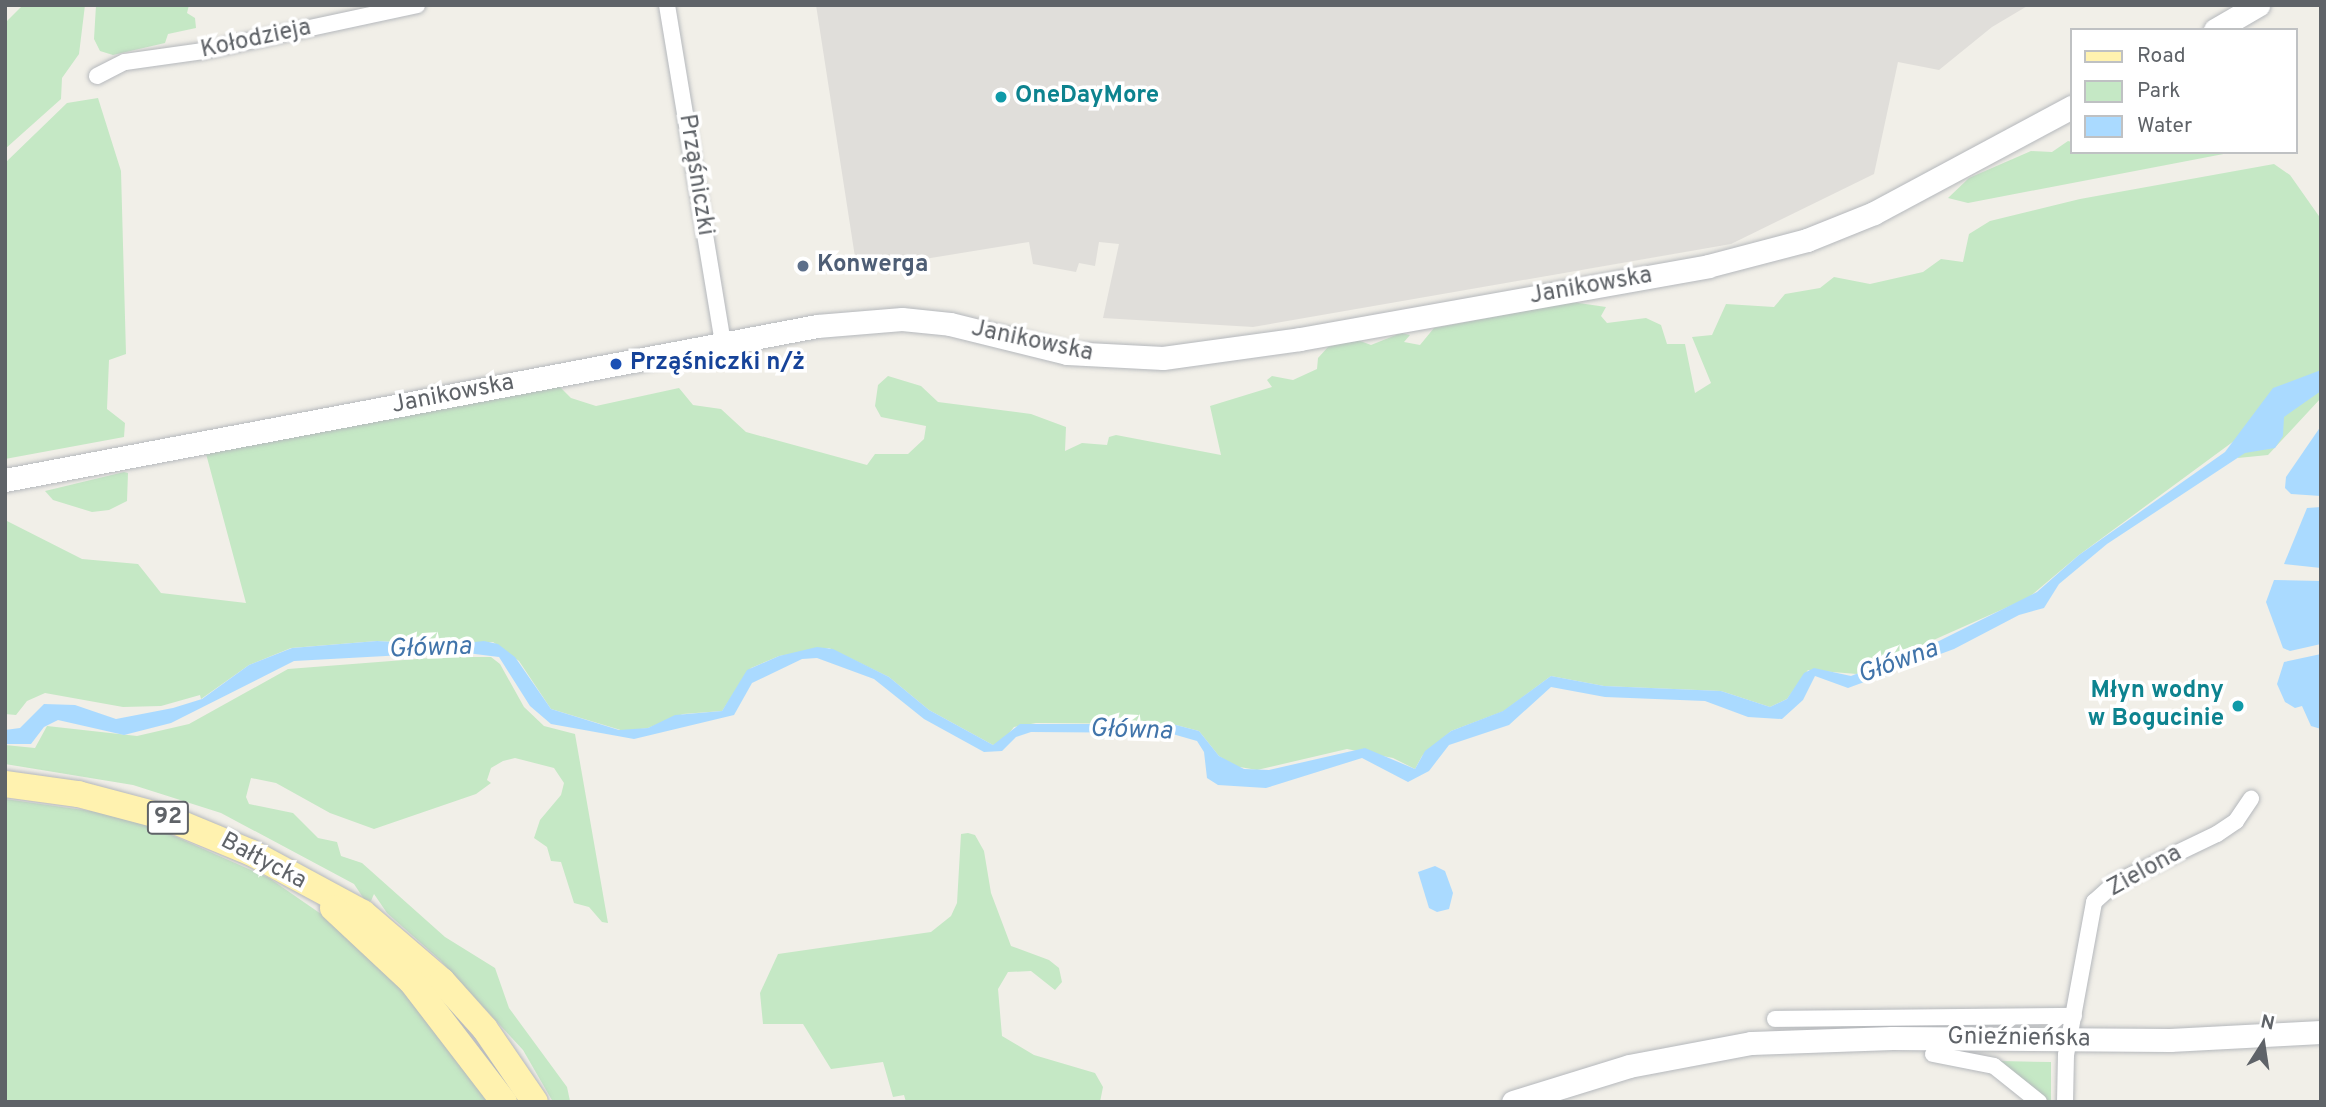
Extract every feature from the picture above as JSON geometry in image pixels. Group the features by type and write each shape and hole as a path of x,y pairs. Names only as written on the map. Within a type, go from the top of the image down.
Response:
{"main road":[{"name":"Bałtycka","path":"5,784 78,794 165,817 251,853 317,891 363,913 442,981 485,1029 535,1102"},
{"name":"Bałtycka","path":"317,891 412,982 504,1102"}],"street":[{"name":"Kołodzieja","path":"97,76 125,62 203,51 417,5"},
{"name":"Prząśniczki","path":"667,5 723,344"},
{"path":"2218,28 2258,5"},
{"name":"Janikowska","path":"5,480 817,326 902,319 950,324 1068,353 1129,358 1193,355 1300,339 1774,250 1874,212 2070,108"},
{"name":"Zielona","path":"2064,1102 2067,1048 2094,902 2115,883 2217,834 2236,821 2251,799"},
{"path":"1775,1019 2074,1016"},
{"name":"Gnieźnieńska","path":"1718,1051 1933,1054 2321,1032"},
{"name":"Gnieźnieńska","path":"1513,1102 1629,1066 1751,1043 1821,1039 2067,1048 2175,1056 2321,1045"},
{"path":"1933,1054 1994,1066 2039,1102"}],"shaded area":[{"path":"816,5 2029,5 1992,27 1939,70 1898,62 1874,174 1731,244 1253,327 1103,318 1119,244 1099,242 1095,266 1079,263 1076,272 1033,264 1029,242 857,270"}],"green space":[{"path":"23,5 85,5 79,54 62,78 61,99 5,149 5,23"},
{"path":"96,5 189,5 187,13 195,18 196,28 168,34 165,43 113,55 100,51 94,39"},
{"path":"98,98 121,171 126,354 109,360 107,409 125,423 124,437 5,459 5,163 67,103"},
{"path":"2068,141 2070,154 2224,154 1968,203 1948,198 1969,178 2031,151 2052,152"},
{"path":"2274,164 2290,175 2321,219 2321,398 2268,455 2238,458 2245,428 2234,441 2079,555 2028,598 1857,674 1808,670 1787,699 1770,707 1721,691 1604,686 1551,676 1504,711 1451,731 1422,756 1415,769 1393,758 1347,749 1257,770 1234,766 1219,756 1199,731 1172,724 1036,723 1014,727 1001,743 993,745 929,710 889,677 829,648 779,656 751,668 722,711 683,714 648,728 624,731 551,709 519,661 493,642 446,645 377,641 291,648 249,665 201,699 200,695 161,706 123,707 45,693 27,701 16,715 5,714 5,520 82,559 138,564 161,593 246,603 205,450 558,385 571,398 596,406 679,388 693,405 721,409 746,432 867,465 875,454 908,454 924,439 926,426 881,417 875,406 878,385 888,376 921,386 938,402 1031,414 1066,427 1065,451 1082,443 1107,445 1109,437 1116,435 1221,455 1210,406 1272,387 1267,380 1272,376 1293,380 1317,369 1318,358 1328,347 1355,339 1371,345 1401,333 1410,335 1404,342 1420,345 1434,328 1572,302 1606,307 1601,316 1607,323 1646,318 1661,325 1667,344 1685,344 1695,393 1711,383 1692,337 1712,335 1726,304 1774,307 1785,294 1820,288 1834,277 1870,284 1923,272 1941,259 1963,262 1969,234 1990,221 2080,199"},
{"path":"128,473 127,501 109,510 92,512 53,500 45,491"},
{"path":"443,657 491,657 500,664 524,707 544,726 575,734 608,923 602,922 589,907 574,903 561,862 551,861 547,847 534,838 540,820 561,795 564,783 554,768 515,758 503,761 491,768 487,780 491,783 476,794 374,829 330,813 276,783 251,778 246,797 249,804 293,813 318,838 337,842 341,856 362,863 445,937 495,968 509,1008 567,1087 570,1101 577,1102 553,1102 523,1050 440,960 387,913 374,894 371,901 364,899 354,884 221,813 133,785 5,764 5,745 35,748 47,726 137,736 189,724 288,669"},
{"path":"5,799 98,812 156,828 269,878 324,916 390,972 494,1102 5,1102"},
{"path":"961,834 975,835 984,851 991,893 1011,946 1049,960 1059,968 1062,982 1055,990 1031,971 1008,972 998,989 1002,1036 1034,1055 1095,1073 1103,1087 1100,1102 906,1102 904,1095 893,1097 883,1062 831,1069 803,1024 763,1024 760,993 778,954 931,932 951,916 957,903"},
{"path":"2000,1061 2051,1062 2051,1100 2046,1101"}],"water":[{"name":"Główna","path":"2321,370 2321,391 2284,417 2283,436 2275,448 2245,453 2107,544 2059,584 2044,608 2019,615 1954,649 1848,688 1815,676 1803,700 1782,719 1748,717 1705,701 1605,697 1551,687 1509,725 1449,745 1429,771 1408,782 1362,758 1266,788 1218,785 1207,778 1204,752 1197,741 1169,733 1031,732 1016,737 1002,751 984,752 924,719 874,679 817,658 802,659 752,683 734,715 634,739 551,724 530,706 499,657 459,652 294,661 171,723 124,735 58,720 44,727 31,744 5,744 5,730 20,728 44,704 75,705 116,719 173,708 202,699 249,665 292,648 377,641 446,645 484,641 498,644 515,657 551,709 619,730 648,728 675,715 722,711 747,670 779,656 817,647 833,649 889,677 929,710 993,745 1020,724 1172,724 1199,731 1219,756 1244,769 1269,770 1365,748 1415,769 1425,751 1451,731 1503,711 1551,676 1604,686 1721,691 1770,707 1787,699 1804,673 1814,668 1851,676 1937,642 2037,592 2079,555 2225,452 2273,388"},
{"path":"2321,426 2321,496 2291,494 2285,488 2286,477"},
{"path":"2321,507 2321,568 2284,564 2307,508"},
{"path":"2274,580 2321,581 2321,644 2290,651 2283,648 2266,602"},
{"path":"2321,654 2321,729 2311,726 2302,706 2295,708 2285,702 2277,684 2284,662"},
{"path":"1435,866 1445,871 1453,893 1449,909 1437,912 1429,908 1418,872"}],"place":[{"name":"OneDayMore","path":"1001,97"},
{"name":"Konwerga","path":"803,266"},
{"name":"Prząśniczki n/ż","path":"616,364"},
{"name":"Młyn wodny w Bogucinie","path":"2238,706"}]}
